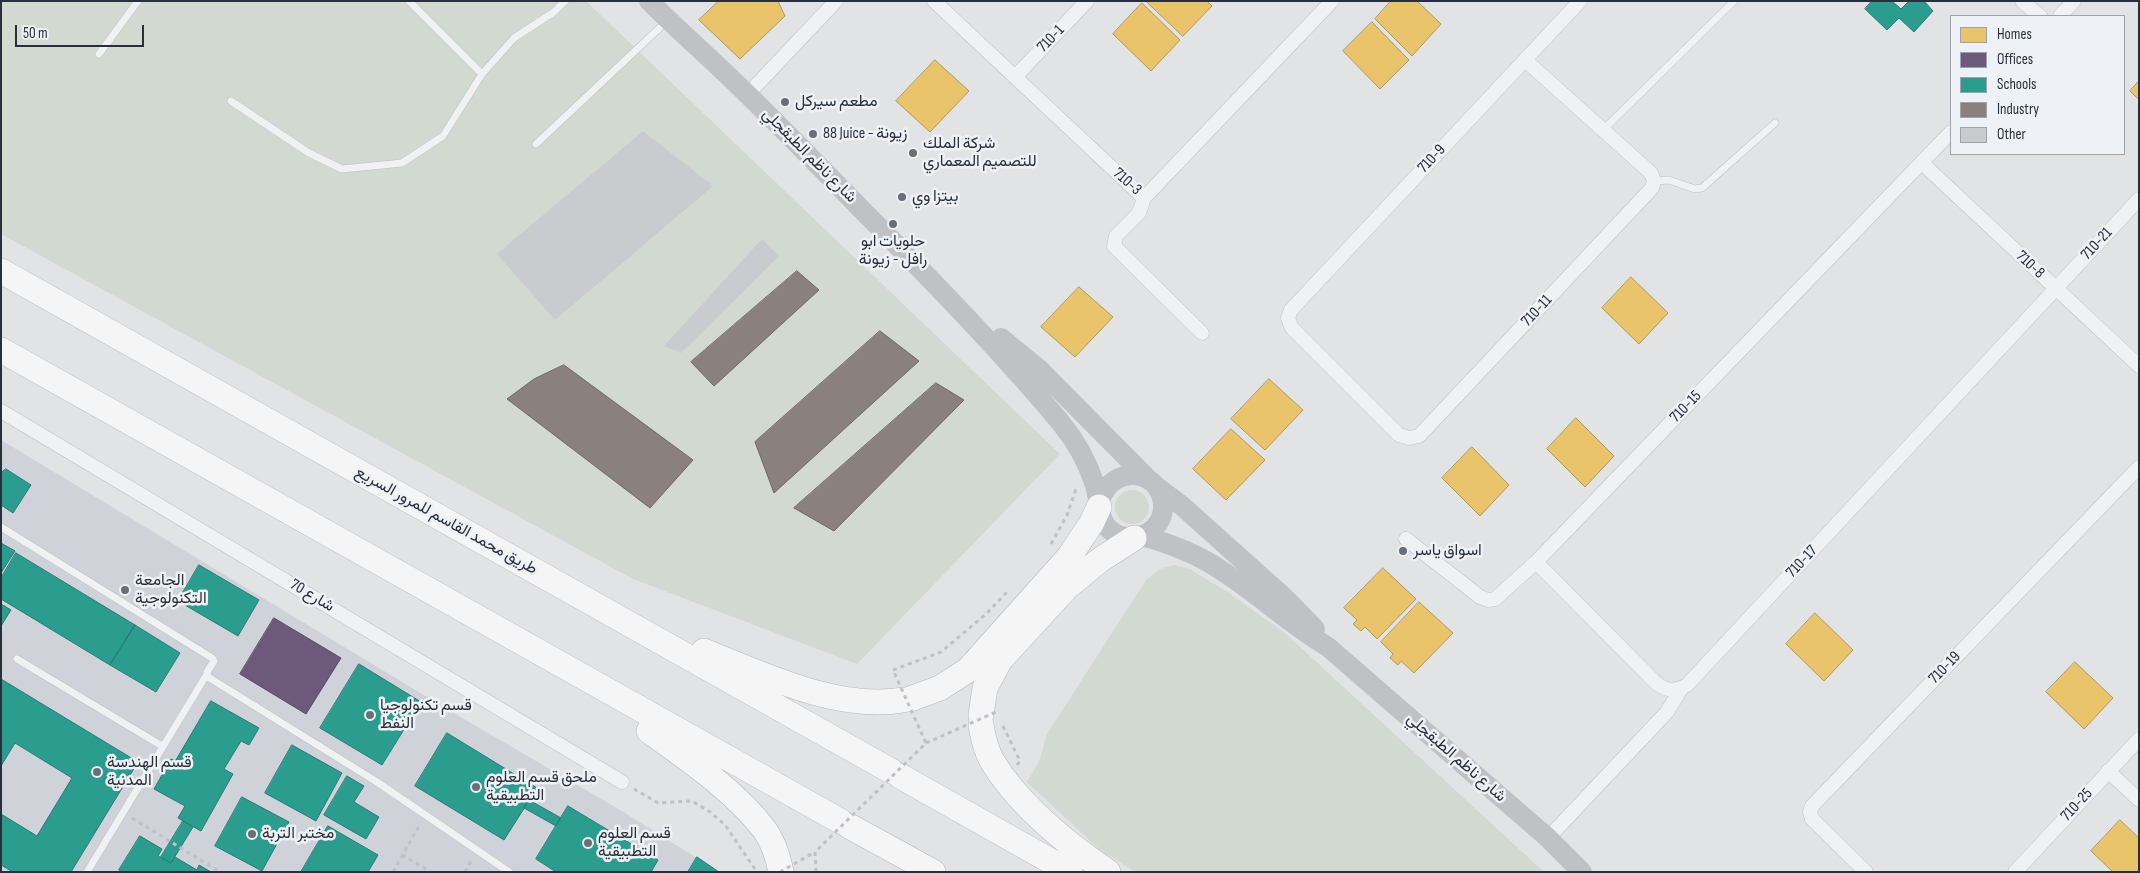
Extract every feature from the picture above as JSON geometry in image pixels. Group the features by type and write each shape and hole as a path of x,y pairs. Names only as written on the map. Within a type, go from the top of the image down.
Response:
{"highway":[{"name":"طريق محمد القاسم للمرور السريع","path":"1,271 1070,872"},
{"path":"1,350 933,872"},
{"path":"594,604 758,673 800,687 860,702 877,703 907,699 940,688 968,670 1069,557 1091,524 1100,504"},
{"path":"1108,872 1067,842 1023,800 992,761 985,744 985,688 1000,660 1068,587 1100,560 1138,537"},
{"path":"557,663 713,778 764,829 772,843 781,872"}],"main road":[{"name":"شارع ناظم الطبقجلي","path":"659,8 748,94 966,314 1064,426 1086,462 1100,504"},
{"name":"شارع ناظم الطبقجلي","path":"966,314 1004,340 1039,370 1152,483 1181,505 1286,599 1328,647 1548,838 1582,872"},
{"path":"1138,537 1152,530 1160,521 1163,504 1152,483 1136,475 1124,475 1112,480 1104,490 1100,504 1101,517 1106,526 1114,533 1124,537 1138,537 1180,548 1215,566 1255,594 1292,624 1328,647"}],"street":[{"path":"748,94 836,1"},
{"name":"710-3","path":"934,1 1144,198 1332,1"},
{"name":"710-1","path":"1015,77 1087,1"},
{"name":"710-9","path":"1288,318 1291,310 1580,1"},
{"path":"2022,1 2039,15"},
{"path":"2061,15 2074,1"},
{"path":"1525,60 1652,173 1654,181"},
{"name":"710-15","path":"1406,539 1480,597 1488,600 1495,599 1536,562 1950,133"},
{"name":"710-8","path":"1922,163 2139,366"},
{"name":"710-11","path":"1288,318 1292,328 1400,435 1409,438 1419,436 1652,188 1654,181"},
{"path":"1144,198 1138,213 1116,236 1114,246 1202,333"},
{"name":"710-21","path":"2056,289 2139,199"},
{"name":"710-17","path":"1548,838 1667,712 1681,688 1694,678 2056,289"},
{"name":"شارع 70","path":"1,411 622,782"},
{"name":"710-19","path":"1866,872 1812,819 1810,812 1812,806 2139,467"},
{"path":"1536,562 1656,683 1667,690 1681,688"},
{"name":"710-25","path":"2015,872 2139,739"},
{"path":"2108,772 2139,800"}],"lane":[{"path":"99,54 138,1"},
{"path":"409,1 482,74"},
{"path":"232,101 309,154 342,169 402,164 443,136 482,74 514,38 554,12 565,1"},
{"path":"1603,130 1734,1"},
{"path":"536,144 659,8"},
{"path":"1654,181 1669,180 1695,189 1702,188 1775,122"},
{"path":"1,527 214,661 87,872"},
{"path":"17,659 162,746"},
{"path":"207,674 208,677 426,814 509,872"}],"path":[{"path":"1050,546 1067,515 1086,462"},
{"path":"926,743 893,670 941,652 986,614 1011,588"},
{"path":"781,872 815,852 926,743 986,717 1020,761"},
{"path":"622,782 658,803 692,801 710,812 725,825 757,872"},
{"path":"123,812 220,872"},
{"path":"393,872 426,814"},
{"path":"815,852 816,872"},
{"path":"402,855 431,872"}],"shaded area":[{"path":"1,1 586,1 1060,454 857,664 633,579 1,234"},
{"name":"الجامعة التكنولوجية","path":"1,440 452,712 620,810 719,872 1,872"},
{"path":"1132,490 1139,491 1144,495 1148,500 1148,514 1144,519 1139,523 1132,524 1125,523 1120,519 1116,514 1115,507 1116,500 1120,495 1125,491"},
{"path":"1174,565 1190,569 1232,595 1286,634 1544,872 1135,872 1099,849 1027,782 1039,762 1047,734 1146,580 1160,569"}],"building: Homes":[{"path":"719,1 778,1 785,16 740,59 699,20"},
{"path":"1146,1 1207,1 1212,6 1183,36"},
{"path":"1391,1 1417,1 1441,24 1412,56 1375,19"},
{"path":"1142,3 1180,40 1151,71 1113,34"},
{"path":"1372,22 1409,60 1380,89 1343,51"},
{"path":"935,60 969,91 930,132 896,101"},
{"path":"2139,81 2139,100 2130,91"},
{"path":"1631,277 1668,313 1639,344 1602,308"},
{"path":"1079,287 1113,317 1075,357 1041,327"},
{"path":"1269,379 1303,410 1265,450 1231,419"},
{"path":"1576,418 1614,456 1585,487 1547,449"},
{"path":"1231,429 1265,460 1226,500 1193,469"},
{"path":"1472,447 1509,485 1480,516 1442,478"},
{"path":"1383,568 1416,599 1377,639 1365,627 1361,631 1353,624 1357,620 1344,608"},
{"path":"1419,602 1453,633 1414,673 1401,661 1398,665 1390,658 1393,654 1381,642"},
{"path":"1815,613 1853,650 1824,681 1786,644"},
{"path":"2075,662 2113,698 2084,729 2046,692"},
{"path":"2120,820 2139,838 2139,872 2113,872 2091,851"}],"building: Offices":[{"path":"274,618 341,658 306,714 240,674"}],"building: Schools":[{"path":"1872,1 1892,1 1901,9 1909,1 1924,1 1933,11 1914,32 1899,18 1887,30 1865,9"},
{"path":"6,469 31,485 13,513 1,505 1,473"},
{"path":"1,543 15,551 1,573"},
{"path":"16,553 135,625 110,665 1,599 1,578"},
{"path":"199,565 259,600 238,636 178,601"},
{"path":"1,604 11,610 1,626"},
{"path":"135,625 180,653 156,692 110,665"},
{"name":"قسم تكنولوجيا النفط","path":"359,664 421,702 382,765 320,728"},
{"name":"قسم الهندسة المدنية","path":"1,679 138,762 71,872 13,872 1,865 1,814 37,836 72,778 15,743 1,766"},
{"path":"211,701 259,728 249,745 241,741 224,769 233,774 201,831 178,818 185,806 154,789 171,759 175,761"},
{"name":"ملحق قسم العلوم التطبيقية","path":"447,733 537,788 504,840 415,786"},
{"path":"292,745 342,773 316,821 265,793"},
{"path":"347,776 364,786 354,802 379,817 366,839 324,815"},
{"name":"مختبر التربة","path":"242,797 289,822 262,871 215,846"},
{"path":"529,800 561,818 556,826 524,808"},
{"name":"قسم العلوم التطبيقية","path":"568,806 658,860 651,872 556,872 536,859"},
{"path":"183,821 193,827 171,863 161,857"},
{"path":"328,826 378,855 368,872 301,872"},
{"path":"140,836 162,849 158,856 171,863 175,857 197,870 199,865 211,872 122,872 119,870"},
{"path":"697,857 719,872 688,872"}],"building: Industry":[{"path":"797,271 819,290 714,386 691,362"},
{"path":"880,331 919,361 774,493 755,442"},
{"path":"564,365 693,460 650,508 507,399 534,379"},
{"path":"936,383 964,400 834,531 794,508"}],"building: Other":[{"path":"643,131 713,186 555,320 497,254"},
{"path":"762,239 779,256 681,353 664,346"}],"place":[{"name":"مطعم سيركل","path":"785,102"},
{"name":"88 Juice - زيونة","path":"813,134"},
{"name":"شركة الملك للتصميم المعماري","path":"913,153"},
{"name":"بيتزا وي","path":"902,197"},
{"name":"حلويات ابو رافل - زيونة","path":"893,224"},
{"name":"اسواق ياسر","path":"1403,551"},
{"name":"الجامعة التكنولوجية","path":"125,590"},
{"name":"قسم تكنولوجيا النفط","path":"370,715"},
{"name":"قسم الهندسة المدنية","path":"97,772"},
{"name":"ملحق قسم العلوم التطبيقية","path":"476,787"},
{"name":"مختبر التربة","path":"252,834"},
{"name":"قسم العلوم التطبيقية","path":"588,843"}]}
